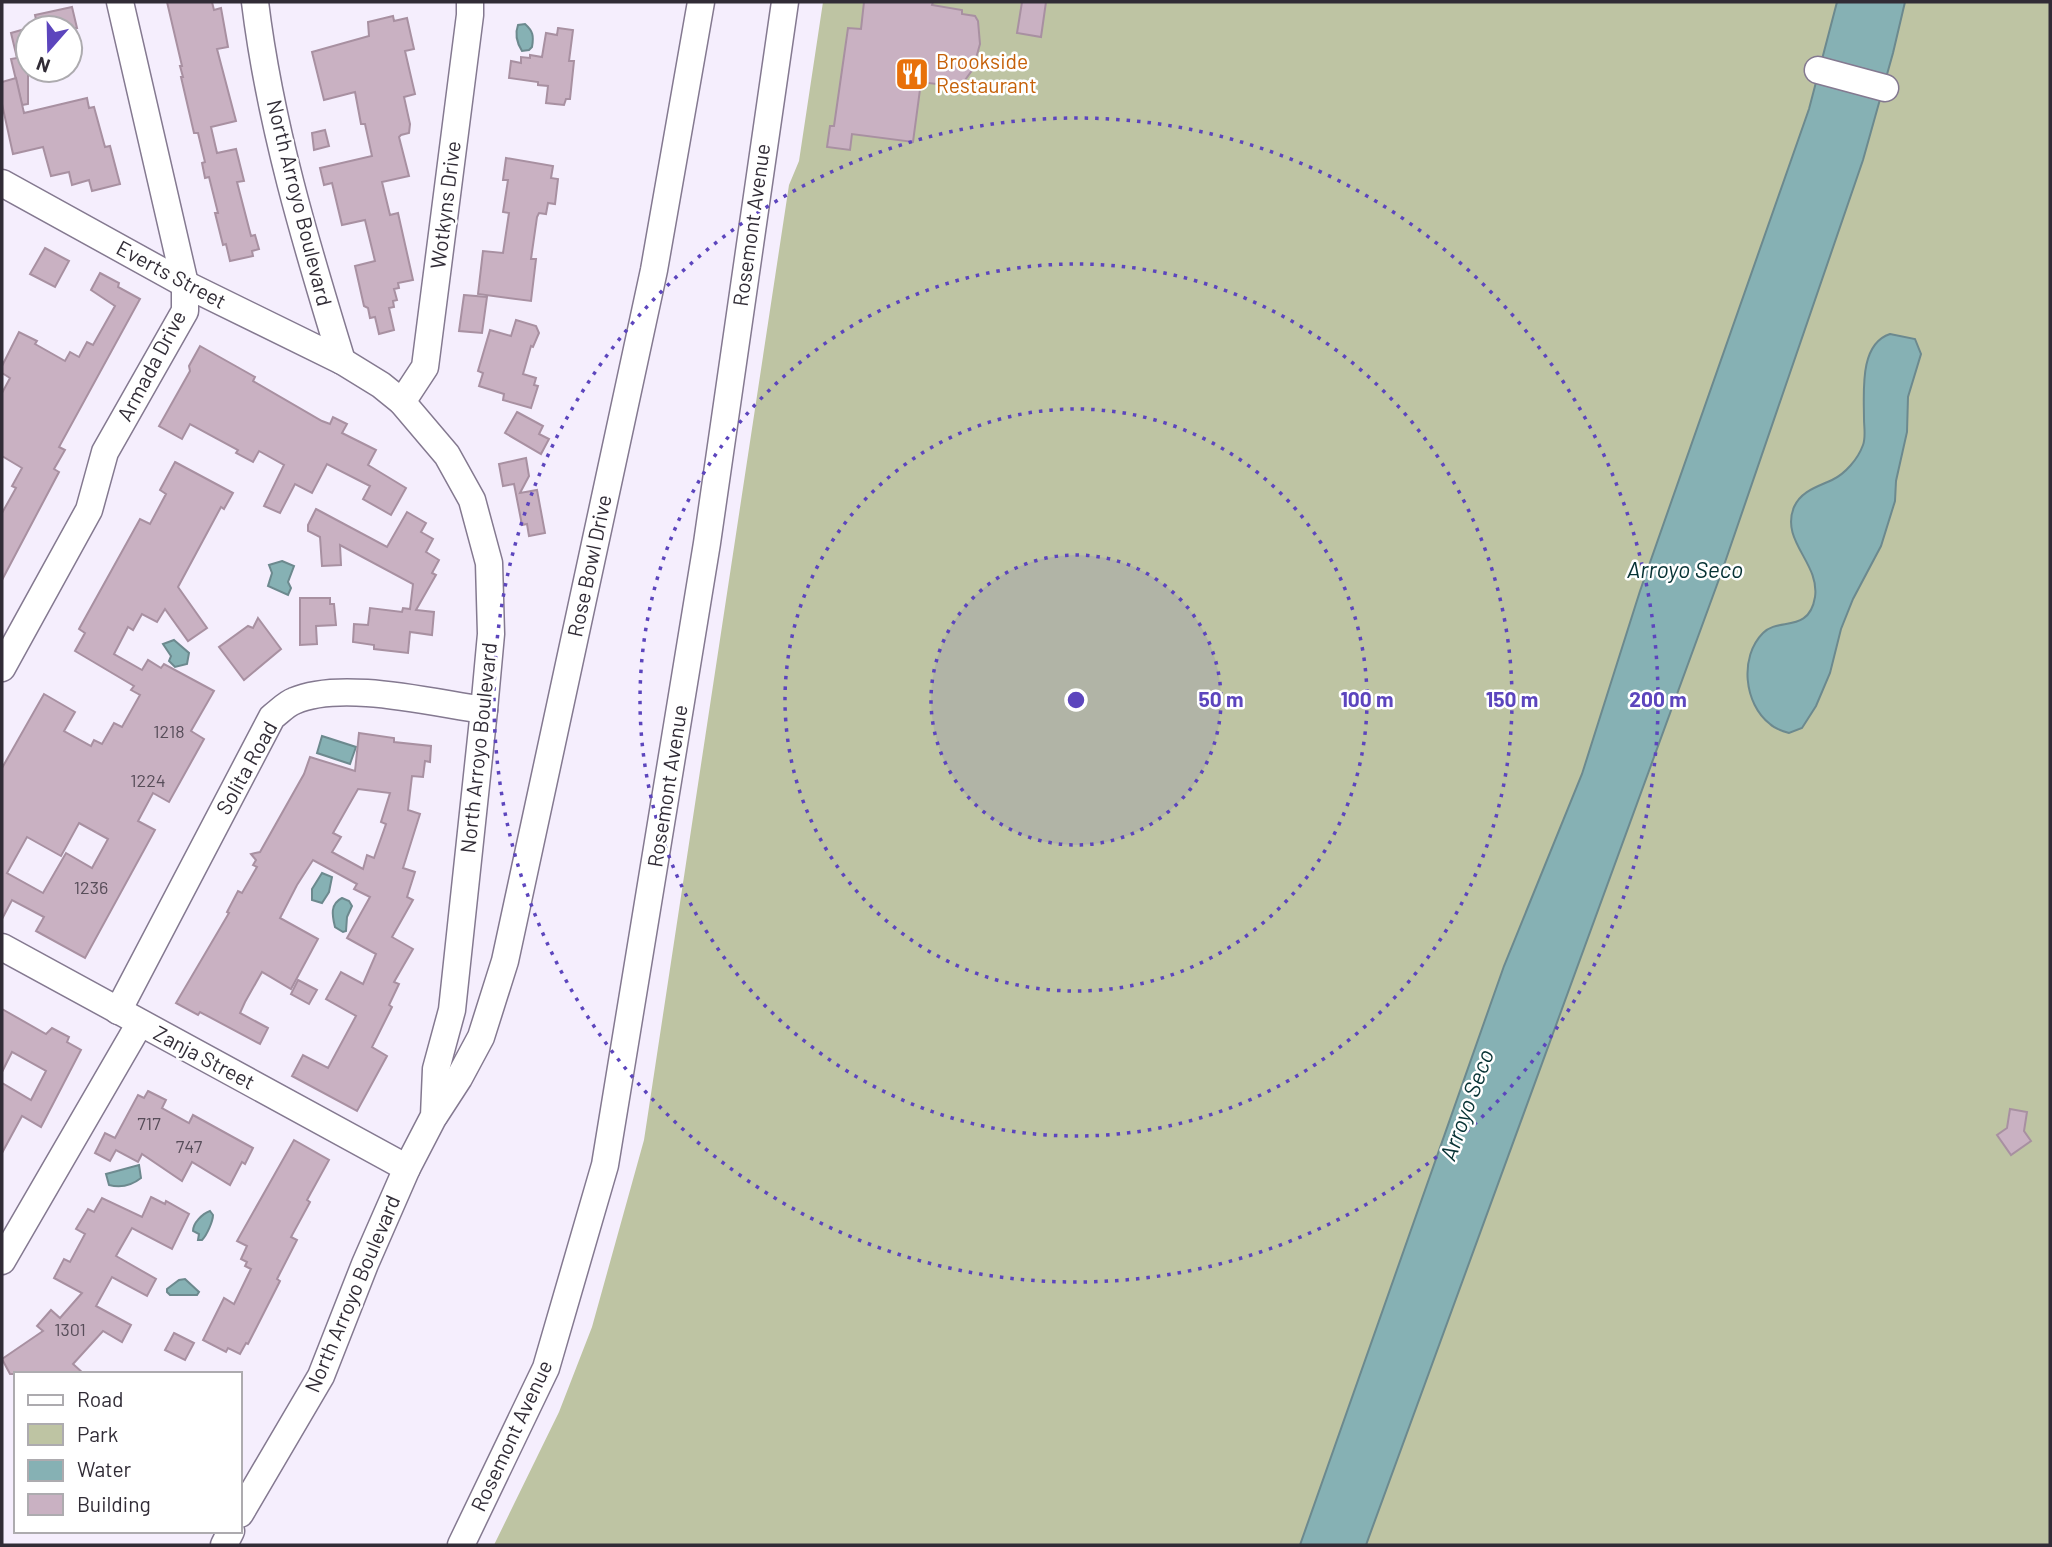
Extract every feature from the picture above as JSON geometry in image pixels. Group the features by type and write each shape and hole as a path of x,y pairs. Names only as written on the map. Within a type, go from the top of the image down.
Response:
{"street":[{"name":"Armada Drive","path":"2,668 89,510 105,452 185,311 185,284 120,2"},
{"name":"North Arroyo Boulevard","path":"242,1511 321,1376 365,1264 407,1168 434,1116 436,1069 452,1010 491,634 489,563 472,500 447,455 402,402 381,384 342,361 286,168 255,2"},
{"name":"Wotkyns Drive","path":"402,402 425,367 470,2"},
{"name":"Rose Bowl Drive","path":"434,1116 481,1037 505,961 654,270 701,2"},
{"name":"Rosemont Avenue","path":"461,1545 546,1367 605,1165 704,556 785,2"},
{"path":"1818,70 1885,88"},
{"name":"Everts Street","path":"2,183 185,284 342,361"},
{"name":"Solita Road","path":"2,1261 129,1017 272,717 293,701 321,694 369,693 484,710"},
{"name":"Zanja Street","path":"2,947 407,1168"}],"green space":[{"path":"823,2 2050,2 2050,1545 494,1545 559,1412 592,1327 644,1140 789,185 799,161"}],"water":[{"name":"Arroyo Seco","path":"1837,2 1905,2 1863,160 1722,571 1366,1545 1300,1545 1504,966 1582,774 1640,591 1809,109"},
{"path":"525,24 531,31 533,43 529,50 522,51 517,31 518,25"},
{"path":"1890,334 1915,339 1921,354 1908,397 1907,432 1896,481 1895,501 1881,546 1853,599 1841,629 1830,673 1816,706 1802,728 1789,733 1772,726 1755,705 1748,680 1750,655 1755,643 1769,628 1800,620 1812,609 1815,585 1792,531 1794,507 1805,493 1842,474 1858,456 1864,439 1864,383 1868,358 1880,339"},
{"path":"282,561 294,566 288,582 291,588 288,595 268,586 272,573 269,565"},
{"path":"174,640 189,653 187,664 175,667 169,661 171,656 163,644"},
{"path":"322,736 356,747 350,764 317,753"},
{"path":"322,873 332,877 329,892 322,903 312,900 312,889"},
{"path":"342,898 352,906 347,917 346,931 343,932 335,927 333,914 335,903"},
{"path":"139,1165 141,1178 137,1181 126,1186 109,1185 106,1174"},
{"path":"210,1211 213,1215 212,1221 206,1235 202,1240 198,1240 199,1234 193,1231 195,1225"},
{"path":"185,1279 199,1292 197,1295 170,1295 167,1292 167,1289 179,1280"}],"building":[{"path":"167,2 212,2 214,10 221,8 228,47 217,49 236,121 211,127 217,153 236,149 244,181 237,182 251,236 255,235 259,249 252,251 253,256 230,261 226,244 223,245 209,177 205,178 202,163 205,162 198,133 194,133 181,77 182,66"},
{"name":"Brookside Restaurant","path":"864,2 933,2 932,5 962,10 962,14 975,16 978,21 980,44 973,69 960,87 921,82 913,142 852,134 850,150 827,147 830,126 834,126 848,28 861,29"},
{"path":"1022,2 1046,2 1041,37 1017,33"},
{"path":"72,7 74,14 40,14"},
{"path":"393,16 394,21 407,18 414,49 405,51 415,94 404,97 410,124 409,133 399,137 409,176 382,182 390,215 398,213 413,280 398,283 399,288 394,289 397,300 393,301 394,307 389,308 394,330 379,334 375,317 370,318 368,308 364,306 355,266 375,261 365,220 342,225 332,183 324,185 320,168 372,156 365,124 361,124 355,92 324,100 312,52 369,36 368,22"},
{"path":"558,28 573,30 569,61 574,61 570,99 566,99 564,105 546,103 548,86 509,78 511,61 521,63 521,57 530,58 530,55 542,57 546,33 557,35"},
{"path":"14,79 24,113 87,98 89,108 94,107 105,147 110,146 120,184 92,191 89,180 72,185 69,172 51,176 43,147 13,154 2,104 2,82"},
{"path":"17,84 28,84 28,104 22,105"},
{"path":"325,130 329,146 314,150 312,133"},
{"path":"506,158 553,166 551,178 558,179 555,204 548,203 546,214 539,213 537,217 531,259 536,259 531,301 478,294 483,251 503,253 509,213 503,212 508,180 503,180"},
{"path":"45,248 69,261 55,287 30,274"},
{"path":"100,273 140,299 59,447 65,450 54,469 59,472 2,580 2,513 16,488 12,486 22,468 2,456 2,393 10,378 2,373 2,366 19,332 65,361 70,352 79,357 87,342 93,345 115,306 91,290"},
{"path":"464,295 487,297 482,333 459,331"},
{"path":"516,320 536,326 539,333 533,347 531,346 523,374 536,378 534,385 538,386 531,408 503,400 504,394 479,386 483,373 478,371 490,330 511,336"},
{"path":"200,346 255,377 253,381 322,421 330,424 333,417 347,424 342,433 376,450 368,465 406,488 391,515 363,499 370,486 327,464 312,493 295,484 280,513 264,506 284,465 259,451 253,462 236,453 238,450 190,424 182,439 159,426 190,371 189,366"},
{"path":"517,412 543,426 539,434 549,439 541,454 505,433"},
{"path":"526,458 529,476 520,493 537,490 545,533 529,536 527,524 522,525 514,484 503,486 499,464"},
{"path":"175,462 233,493 224,509 221,507 178,587 207,628 188,641 165,609 157,622 142,614 133,630 128,627 114,654 142,670 148,660 161,668 164,664 214,691 191,731 204,739 169,802 153,793 138,821 155,830 85,958 36,931 44,917 12,900 2,919 2,768 44,694 75,712 64,731 91,746 94,740 102,744 114,723 122,727 140,695 131,690 134,686 75,651 85,633 79,629 140,519 150,524 166,494 160,490","holes":["79,823 108,839 92,868 66,853 43,893 7,873 27,837 61,856"]},
{"path":"316,509 387,547 407,512 426,523 421,532 433,539 426,552 439,560 432,573 436,575 416,610 434,612 432,635 410,632 408,653 374,649 374,645 353,642 354,624 368,625 370,608 402,612 403,608 410,609 413,584 340,545 341,565 322,566 320,537 308,531"},
{"path":"300,598 330,598 330,604 334,604 336,625 316,626 317,644 300,645"},
{"path":"258,618 281,649 244,680 219,647 248,626 253,628"},
{"path":"359,733 394,738 394,742 431,746 430,762 425,761 423,777 412,776 408,810 420,814 403,868 415,872 407,897 413,900 392,937 413,949 394,982 399,984 389,1005 392,1007 372,1047 387,1056 357,1111 292,1076 303,1055 328,1068 356,1016 326,999 341,972 363,984 376,954 347,938 370,897 354,889 357,884 313,860 297,885 280,918 318,939 291,989 262,972 245,1002 240,1013 268,1028 260,1044 200,1012 198,1015 176,1003 229,913 227,912 238,891 242,893 257,867 253,865 256,860 251,854 260,852 304,774 310,757 355,771","holes":["358,789 390,793 381,822 386,824 374,858 367,855 363,869 332,852 341,837 333,833"]},
{"path":"298,980 317,990 309,1004 291,994"},
{"path":"2,1009 46,1034 52,1028 69,1037 67,1042 81,1050 41,1127 22,1116 2,1153 2,1083 31,1100 46,1071 12,1052 2,1072"},
{"path":"148,1091 166,1100 162,1108 189,1123 193,1115 253,1148 230,1185 192,1162 182,1181 142,1154 138,1162 116,1150 110,1161 95,1153 105,1133 115,1138 138,1095 144,1098"},
{"path":"2010,1109 2027,1112 2024,1131 2031,1141 2011,1155 1997,1135 2007,1128"},
{"path":"294,1140 329,1160 307,1200 310,1202 291,1237 297,1240 248,1344 246,1343 240,1354 228,1348 226,1352 203,1340 224,1298 234,1304 251,1269 245,1266 247,1262 241,1259 247,1246 237,1241"},
{"path":"151,1197 165,1204 166,1201 189,1214 172,1249 132,1228 116,1256 156,1279 147,1296 112,1277 96,1306 131,1325 122,1342 103,1331 73,1364 82,1372 10,1374 2,1359 43,1331 37,1326 51,1310 60,1318 82,1293 54,1278 64,1259 70,1262 85,1234 76,1229 88,1209 94,1212 102,1198 142,1217"},
{"path":"174,1333 194,1343 185,1360 165,1350"}],"place":[{"name":"Brookside Restaurant","path":"912,74"}]}
